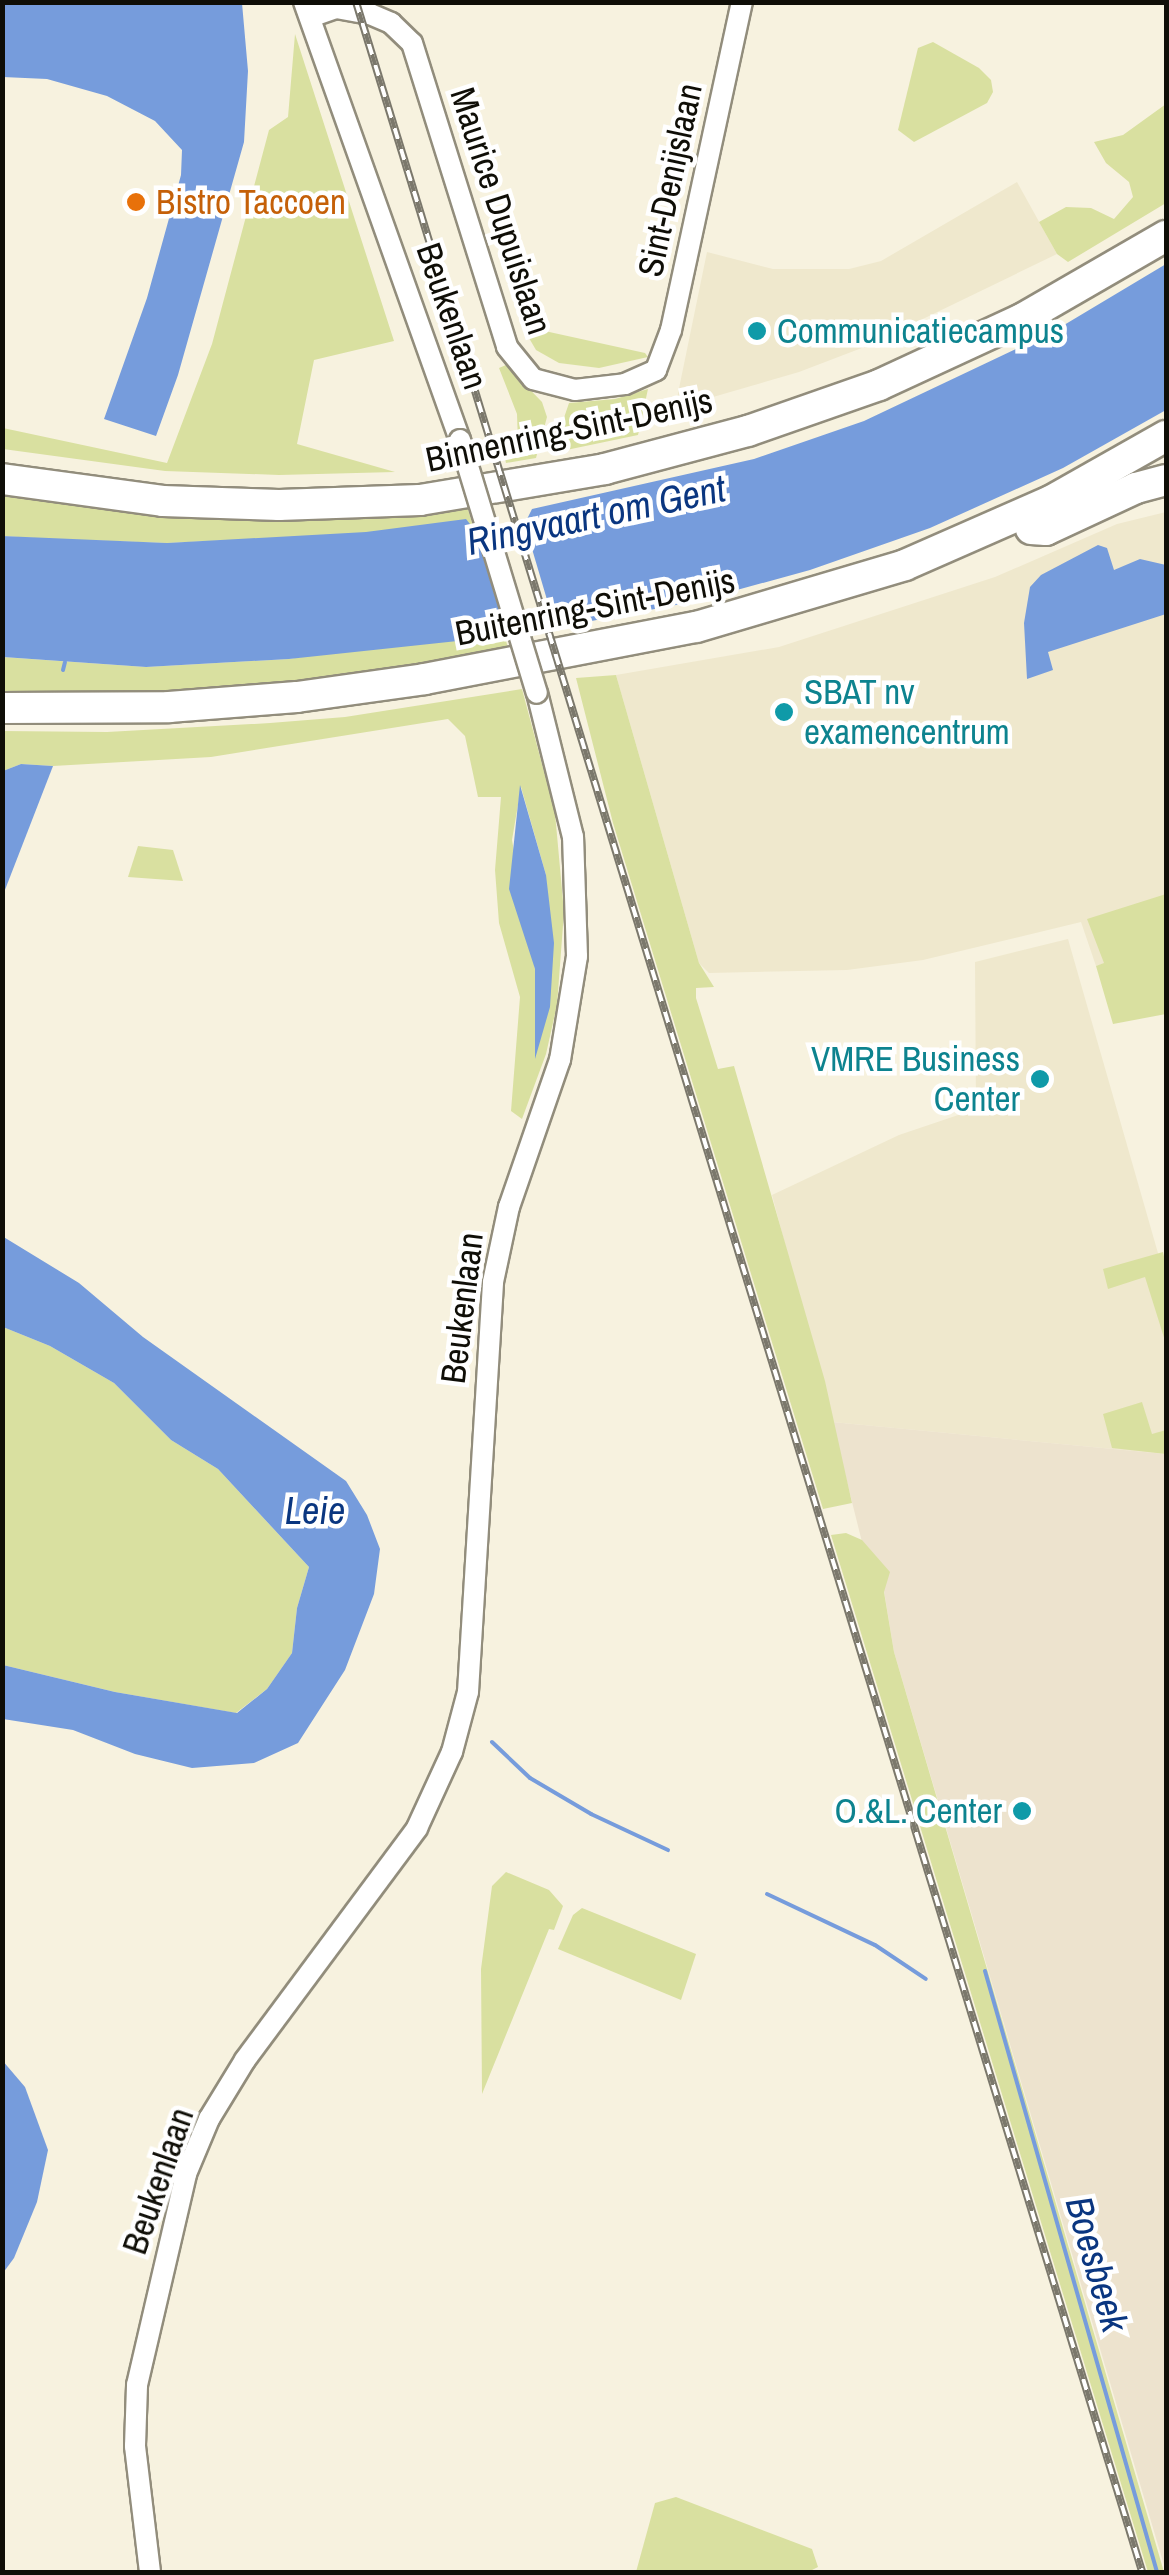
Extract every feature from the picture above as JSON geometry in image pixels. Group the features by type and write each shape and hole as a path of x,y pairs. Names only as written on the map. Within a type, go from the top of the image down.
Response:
{"highway":[{"name":"Binnenring-Sint-Denijs","path":"2,479 163,501 279,504 420,500 604,469 748,431 879,385 1022,320 1166,236"},
{"name":"Buitenring-Sint-Denijs","path":"2,708 169,707 370,688 653,637 836,589 983,533 1098,477 1166,436"},
{"path":"370,688 386,699 424,694 749,629 899,585 1031,529 1166,457"},
{"path":"1031,529 1046,530 1136,488 1166,480"}],"street":[{"name":"Sint-Denijslaan","path":"656,370 671,330 742,2"},
{"name":"Maurice Dupuislaan","path":"307,10 336,8 370,14 391,23 412,43 501,333 523,371 545,385 575,390 625,384 656,370"},
{"name":"Beukenlaan","path":"150,2572 135,2446 137,2386 186,2174 209,2120 245,2060 417,1828 447,1765 468,1692 493,1282 509,1207 560,1060 578,956 573,837 537,693 460,440 307,10"}],"shaded area":[{"path":"1017,182 1057,254 867,346 799,372 675,408 707,252 773,269 849,269 881,261"},
{"path":"1166,512 1166,947 1096,966 1081,922 923,960 847,970 709,973 699,963 616,675 779,647 995,577 1117,524"},
{"path":"1068,939 1166,1281 1166,1454 832,1422 772,1195 899,1135 976,1109 975,962"},
{"path":"832,1422 1166,1454 1166,2572 894,1652 884,1591 862,1542"}],"green space":[{"path":"295,34 394,341 314,360 297,444 395,472 279,475 165,471 3,449 3,428 167,463 212,344 269,130 288,117"},
{"path":"933,42 979,68 991,80 993,92 987,103 914,142 898,130 918,48"},
{"path":"1166,104 1166,203 1068,262 1057,254 1039,222 1066,207 1091,208 1114,219 1133,197 1129,182 1106,163 1094,142 1123,135"},
{"path":"522,326 645,353 648,357 599,368 559,363 536,350"},
{"path":"506,365 542,402 547,417 536,458 506,463 504,454 518,443 517,414 499,368"},
{"path":"648,389 638,435 552,453 569,403 615,399"},
{"path":"2,493 162,515 467,506 474,529 167,543 3,536"},
{"path":"501,624 509,651 368,675 168,695 3,693 2,657 146,667 289,659"},
{"path":"616,675 699,963 714,987 696,988 696,998 718,1069 734,1066 825,1381 852,1503 823,1509 613,823 576,678"},
{"path":"522,689 555,813 564,912 557,1005 546,1054 522,1119 511,1111 520,997 499,923 495,870 501,797 478,797 465,736 448,719 211,757 53,766 21,764 3,771 2,731 107,732 345,717","holes":["521,787 546,875 535,1055 535,969 512,840"]},
{"path":"138,846 173,850 183,881 128,877"},
{"path":"1166,894 1166,1014 1113,1024 1096,966 1104,963 1087,919"},
{"path":"1163,1252 1166,1344 1145,1277 1108,1289 1103,1269"},
{"path":"3,1327 50,1346 114,1383 171,1440 218,1469 309,1567 297,1608 292,1653 267,1689 236,1713 115,1692 3,1665"},
{"path":"1142,1402 1152,1434 1166,1430 1166,1454 1112,1448 1103,1414"},
{"path":"846,1533 862,1540 890,1572 884,1592 894,1652 1164,2572 1148,2572 831,1535"},
{"path":"506,1872 549,1890 563,1906 554,1930 549,1929 482,2094 481,1969 492,1886"},
{"path":"582,1908 696,1954 681,2000 558,1949 573,1915"},
{"path":"676,2497 812,2549 818,2567 808,2572 636,2572 655,2503"}],"water":[{"path":"242,3 248,71 244,142 178,375 156,436 104,419 147,298 181,175 182,150 155,121 107,96 47,79 3,77 3,4"},
{"name":"Ringvaart om Gent","path":"1166,264 1166,410 1063,468 930,528 810,570 697,601 565,626 559,614 499,625 495,637 289,659 146,667 3,657 2,536 167,543 366,532 466,519 474,529 527,519 532,509 754,459 864,421 1054,331"},
{"path":"1098,545 1107,548 1114,570 1140,559 1166,565 1166,614 1048,652 1053,670 1027,679 1024,623 1030,587 1041,575"},
{"path":"21,764 53,766 3,895 3,771"},
{"path":"520,785 546,875 554,943 550,1007 535,1059 535,969 509,889"},
{"name":"Leie","path":"2,1236 79,1283 143,1337 346,1481 367,1515 380,1549 374,1594 345,1670 298,1743 254,1763 192,1768 135,1754 73,1730 3,1719 3,1665 115,1692 237,1713 267,1689 292,1653 297,1608 309,1567 218,1469 171,1440 114,1383 50,1346 3,1327"},
{"path":"2,2060 25,2087 48,2150 37,2202 14,2258 3,2273"}],"pier":[{"path":"522,515 553,620 505,629 471,518 476,524"}],"waterway":[{"path":"63,670 65,662"},
{"name":"Boesbeek","path":"492,1742 530,1778 591,1814 668,1850"},
{"name":"Boesbeek","path":"767,1894 875,1945 926,1979"},
{"name":"Boesbeek","path":"985,1971 1157,2572"}],"railway":[{"path":"356,2 1142,2572"}],"place":[{"name":"Bistro Taccoen","path":"136,202"},
{"name":"Communicatiecampus","path":"757,331"},
{"name":"SBAT nv examencentrum","path":"784,712"},
{"name":"VMRE Business Center","path":"1040,1079"},
{"name":"O.&L. Center","path":"1022,1811"}]}
